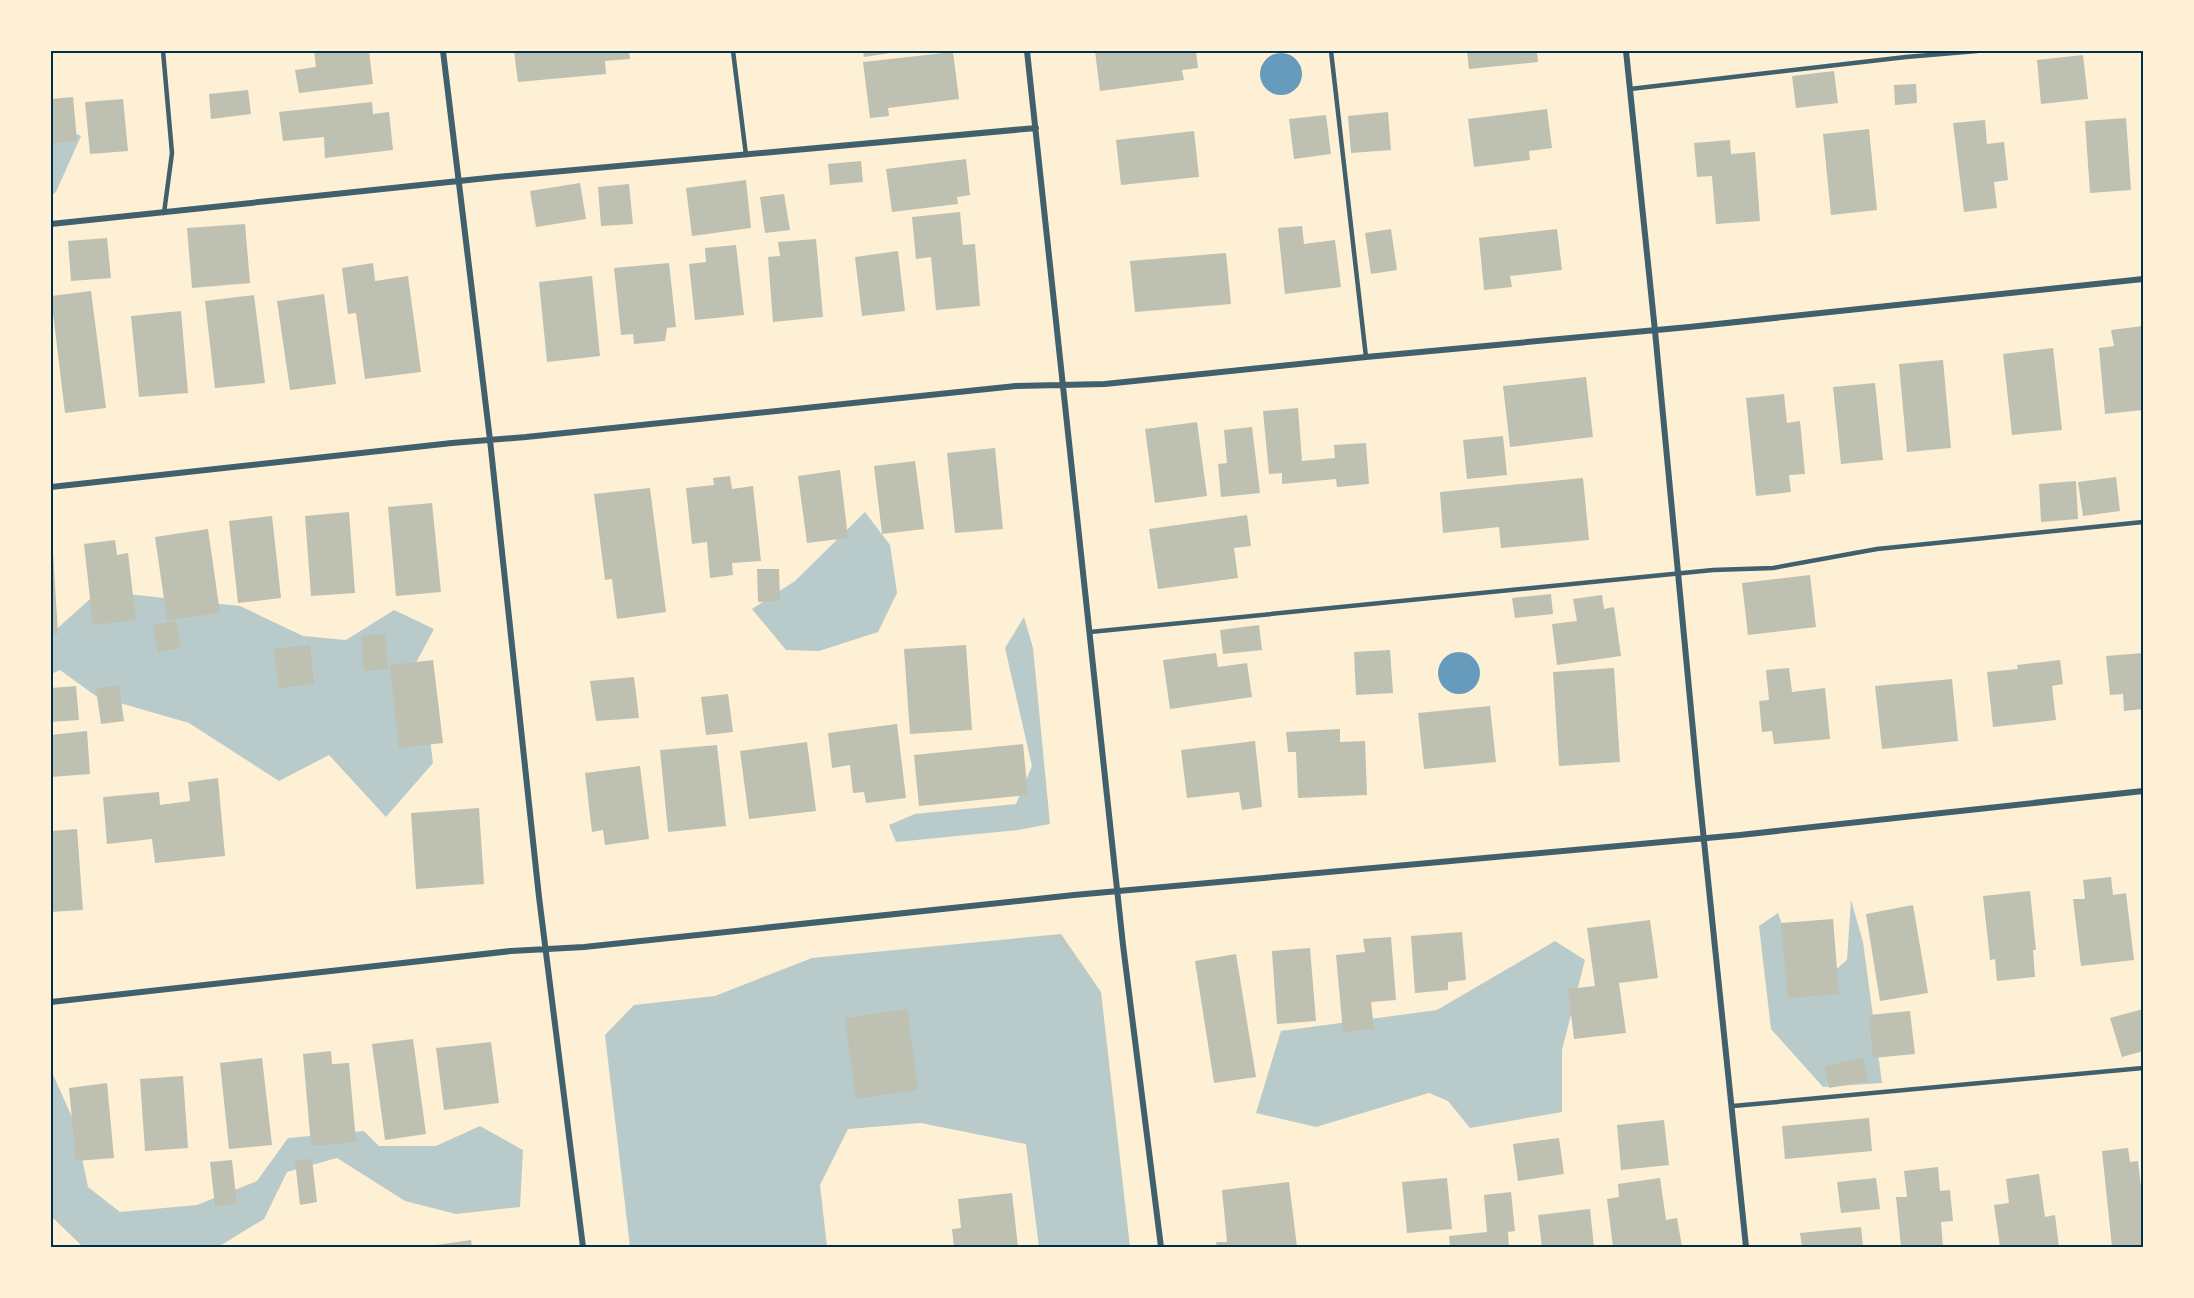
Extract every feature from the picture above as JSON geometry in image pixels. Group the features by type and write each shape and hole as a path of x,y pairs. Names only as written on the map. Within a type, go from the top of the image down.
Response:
{"street":[{"path":"443,51 582,1247"},
{"path":"1027,51 1117,892 1161,1247"},
{"path":"1626,51 1746,1247"},
{"path":"51,224 497,177 1036,128"},
{"path":"51,487 452,443 1005,387 1105,384 1366,357 1655,331 2143,279"},
{"path":"51,1002 546,949 1117,892 1705,837 2143,791"}],"lane":[{"path":"163,51 172,153 164,213"},
{"path":"733,51 746,155"},
{"path":"1331,51 1366,357"},
{"path":"1630,89 1906,54 1977,51"},
{"path":"1090,632 1678,573 1773,568 1877,549 2143,522"},
{"path":"1732,1106 2143,1068"}],"shaded area":[{"path":"58,126 81,136 56,192 51,196 51,131"},
{"path":"865,512 890,545 897,593 878,632 819,651 786,650 752,609 795,581"},
{"path":"99,591 240,606 303,636 346,640 394,610 434,629 410,674 428,723 433,763 386,817 329,755 279,781 189,723 96,696 60,670 51,674 51,634"},
{"path":"1024,617 1033,648 1050,824 1018,830 896,842 889,825 915,814 1016,804 1032,766 1005,648"},
{"path":"1851,900 1863,942 1882,1083 1823,1087 1771,1029 1759,926 1778,913 1800,975 1820,983 1847,960"},
{"path":"1061,934 1101,992 1130,1247 1039,1247 1026,1144 921,1123 848,1129 820,1185 827,1247 630,1247 605,1035 634,1005 715,996 812,958"},
{"path":"1555,941 1585,960 1562,1050 1562,1112 1470,1128 1448,1101 1429,1093 1316,1127 1256,1113 1281,1031 1437,1010"},
{"path":"51,1070 75,1124 88,1187 120,1212 197,1205 257,1181 288,1138 364,1131 379,1146 436,1146 480,1126 523,1150 520,1207 456,1214 405,1201 337,1158 287,1172 264,1219 218,1247 83,1247 51,1216"}],"water":[{"path":"1281,53 1296,59 1302,74 1296,89 1281,95 1266,89 1260,74 1266,59"},
{"path":"1459,652 1474,658 1480,673 1474,688 1459,694 1444,688 1438,673 1444,658"}],"building":[{"path":"314,51 369,51 373,84 299,93 295,70 316,67"},
{"path":"514,51 629,51 630,59 605,61 606,74 518,82"},
{"path":"863,51 897,51 897,52 864,57"},
{"path":"1095,51 1196,51 1198,68 1182,70 1184,80 1100,91"},
{"path":"1467,51 1537,51 1538,62 1469,69"},
{"path":"953,52 959,99 888,108 889,116 870,118 863,62"},
{"path":"2083,55 2088,99 2041,104 2037,60"},
{"path":"1834,71 1838,103 1796,108 1792,76"},
{"path":"1916,84 1917,103 1895,105 1894,85"},
{"path":"248,90 251,114 211,119 209,94"},
{"path":"73,97 77,140 51,144 51,99"},
{"path":"123,99 128,151 90,154 85,102"},
{"path":"372,102 373,114 389,112 393,150 325,158 324,137 283,141 279,112"},
{"path":"1547,109 1552,148 1529,151 1530,160 1474,167 1468,119"},
{"path":"1388,112 1391,150 1351,153 1348,116"},
{"path":"1326,115 1331,154 1294,159 1289,119"},
{"path":"2126,118 2131,190 2090,193 2085,121"},
{"path":"1985,120 1987,144 2004,142 2008,180 1994,182 1997,208 1964,212 1953,123"},
{"path":"1869,129 1877,210 1831,215 1823,134"},
{"path":"1194,131 1199,177 1121,185 1116,140"},
{"path":"1730,140 1731,154 1755,152 1760,221 1716,224 1712,176 1697,177 1694,143"},
{"path":"966,159 970,195 957,197 958,204 892,212 886,169"},
{"path":"861,161 863,182 830,185 828,164"},
{"path":"746,180 751,228 692,236 686,188"},
{"path":"580,183 586,219 536,227 530,191"},
{"path":"629,184 633,224 601,226 598,187"},
{"path":"784,194 790,230 765,233 760,197"},
{"path":"960,212 963,245 975,244 980,306 936,310 931,257 916,259 912,217"},
{"path":"245,224 250,283 192,288 187,228"},
{"path":"1302,226 1304,244 1335,240 1341,287 1285,294 1278,228"},
{"path":"1391,229 1397,270 1371,274 1365,233"},
{"path":"1557,229 1562,270 1510,276 1512,287 1484,290 1479,238"},
{"path":"107,238 111,278 71,281 68,241"},
{"path":"816,239 823,317 773,322 768,257 780,256 778,242"},
{"path":"736,245 744,315 695,320 689,264 706,262 705,248"},
{"path":"898,251 905,311 862,316 855,257"},
{"path":"1226,253 1231,304 1135,312 1130,261"},
{"path":"373,263 375,281 408,276 421,372 365,379 356,313 348,314 342,268"},
{"path":"669,263 676,327 667,328 665,341 634,344 633,334 621,335 614,268"},
{"path":"592,276 600,356 547,362 539,282"},
{"path":"91,291 106,408 65,413 51,296"},
{"path":"324,294 336,384 290,390 277,301"},
{"path":"254,295 265,383 215,388 205,301"},
{"path":"181,311 188,393 139,397 131,316"},
{"path":"2143,326 2143,410 2105,414 2099,348 2114,346 2111,330"},
{"path":"2053,348 2062,430 2012,435 2003,354"},
{"path":"1943,360 1951,448 1907,452 1899,364"},
{"path":"1586,377 1593,437 1510,447 1503,386"},
{"path":"1875,383 1883,460 1841,464 1833,387"},
{"path":"1784,394 1787,423 1800,421 1805,474 1789,475 1791,492 1756,496 1746,398"},
{"path":"1298,408 1302,461 1335,458 1334,445 1366,443 1369,484 1337,487 1336,479 1282,484 1282,473 1269,474 1263,411"},
{"path":"1197,422 1207,496 1155,503 1145,429"},
{"path":"1252,427 1260,493 1221,497 1218,464 1227,463 1224,430"},
{"path":"1503,436 1507,475 1467,479 1463,440"},
{"path":"995,448 1003,529 955,533 947,453"},
{"path":"915,461 924,529 882,534 874,466"},
{"path":"840,470 848,538 807,543 798,476"},
{"path":"730,476 732,489 753,486 761,561 732,563 733,575 710,578 707,542 692,544 686,488 714,485 713,478"},
{"path":"2116,477 2120,511 2083,516 2078,482"},
{"path":"1583,478 1589,540 1501,548 1499,527 1443,533 1440,492"},
{"path":"2076,481 2078,519 2041,522 2039,484"},
{"path":"650,488 666,612 617,619 612,579 605,580 594,494"},
{"path":"432,503 441,592 396,596 388,507"},
{"path":"349,512 355,593 311,596 305,516"},
{"path":"1247,515 1251,546 1234,548 1238,578 1158,589 1149,529"},
{"path":"272,516 281,598 238,603 229,521"},
{"path":"208,529 220,613 167,620 155,537"},
{"path":"115,540 117,555 128,553 136,620 93,625 84,544"},
{"path":"51,552 53,552 58,634 51,634"},
{"path":"757,569 779,569 780,601 758,602"},
{"path":"1810,575 1816,627 1748,635 1742,583"},
{"path":"1551,594 1553,614 1515,618 1512,598"},
{"path":"1602,595 1604,609 1614,607 1621,656 1557,665 1552,624 1577,621 1573,599"},
{"path":"176,621 181,648 158,652 153,625"},
{"path":"1259,625 1262,650 1223,654 1220,630"},
{"path":"385,634 388,669 364,671 361,636"},
{"path":"310,645 314,684 279,688 274,649"},
{"path":"966,645 972,730 910,734 904,649"},
{"path":"1390,650 1393,693 1356,695 1354,652"},
{"path":"1216,653 1218,667 1247,663 1252,697 1170,709 1163,660"},
{"path":"2143,653 2143,709 2124,711 2123,694 2110,695 2106,656"},
{"path":"433,660 443,743 399,748 390,665"},
{"path":"2060,660 2063,684 2052,686 2056,720 1993,727 1987,672 2018,669 2017,665"},
{"path":"1614,668 1620,762 1559,766 1553,672"},
{"path":"1789,668 1792,692 1825,688 1830,739 1774,744 1772,731 1762,732 1759,701 1769,700 1766,670"},
{"path":"634,677 639,718 596,721 590,681"},
{"path":"1952,679 1958,741 1882,749 1875,686"},
{"path":"119,685 124,721 101,724 96,689"},
{"path":"76,686 79,720 51,722 51,688"},
{"path":"728,694 733,732 706,735 701,697"},
{"path":"1490,706 1496,762 1424,769 1418,713"},
{"path":"897,724 906,798 866,803 864,792 853,793 850,765 832,768 828,733"},
{"path":"1340,729 1340,742 1365,741 1367,795 1298,798 1296,752 1288,752 1286,732"},
{"path":"87,731 90,774 51,777 51,735"},
{"path":"1255,741 1262,807 1242,810 1239,792 1187,798 1181,750"},
{"path":"807,742 816,811 749,819 740,751"},
{"path":"1023,744 1028,795 919,806 914,755"},
{"path":"717,745 726,826 668,832 660,750"},
{"path":"640,766 649,839 605,845 603,830 592,832 585,773"},
{"path":"218,778 225,856 155,863 152,839 107,844 103,797 159,792 160,805 190,801 188,782"},
{"path":"479,808 484,884 416,889 411,813"},
{"path":"77,829 83,910 51,912 51,831"},
{"path":"2111,877 2113,895 2126,893 2134,960 2081,966 2073,899 2085,899 2083,880"},
{"path":"2030,891 2036,950 2033,950 2035,977 1997,981 1995,959 1990,960 1983,896"},
{"path":"1913,905 1928,993 1880,1001 1866,914"},
{"path":"1833,919 1839,994 1788,998 1781,923"},
{"path":"1650,920 1658,978 1619,983 1626,1033 1574,1039 1568,989 1595,986 1587,928"},
{"path":"1462,932 1466,980 1448,982 1448,990 1415,993 1411,936"},
{"path":"1391,937 1396,1000 1371,1002 1374,1029 1343,1032 1336,955 1365,952 1363,939"},
{"path":"1310,948 1316,1021 1277,1024 1272,951"},
{"path":"1236,954 1256,1077 1214,1083 1195,961"},
{"path":"907,1009 918,1090 856,1099 845,1018"},
{"path":"2143,1009 2143,1051 2122,1057 2110,1018"},
{"path":"1910,1011 1915,1054 1873,1058 1869,1015"},
{"path":"413,1039 426,1134 385,1140 372,1044"},
{"path":"491,1042 499,1103 444,1110 436,1048"},
{"path":"331,1051 332,1064 349,1063 356,1142 311,1146 303,1054"},
{"path":"262,1058 272,1145 229,1149 220,1063"},
{"path":"1863,1058 1868,1081 1829,1088 1825,1066"},
{"path":"183,1076 188,1148 145,1151 140,1079"},
{"path":"107,1083 114,1158 76,1161 69,1088"},
{"path":"1869,1118 1872,1151 1785,1159 1782,1126"},
{"path":"1664,1120 1669,1165 1621,1170 1617,1125"},
{"path":"1559,1138 1564,1174 1518,1181 1513,1144"},
{"path":"2128,1148 2130,1162 2138,1161 2141,1187 2143,1187 2143,1247 2112,1247 2102,1151"},
{"path":"312,1159 317,1202 300,1205 295,1161"},
{"path":"232,1160 237,1204 215,1206 210,1162"},
{"path":"1938,1167 1940,1191 1950,1190 1953,1221 1941,1222 1943,1247 1901,1247 1896,1197 1907,1197 1904,1171"},
{"path":"2039,1174 2045,1217 2055,1215 2059,1247 2000,1247 1994,1205 2009,1203 2006,1179"},
{"path":"1447,1178 1452,1229 1407,1233 1402,1182"},
{"path":"1660,1178 1666,1220 1677,1218 1682,1247 1613,1247 1607,1199 1619,1197 1618,1184"},
{"path":"1876,1178 1880,1209 1841,1213 1837,1182"},
{"path":"1289,1182 1297,1247 1217,1247 1216,1242 1227,1242 1222,1190"},
{"path":"1511,1192 1515,1231 1508,1232 1509,1247 1450,1247 1449,1236 1487,1232 1484,1195"},
{"path":"1012,1193 1018,1247 954,1247 952,1229 961,1228 958,1199"},
{"path":"1590,1209 1594,1247 1542,1247 1538,1215"},
{"path":"1861,1227 1863,1247 1802,1247 1800,1233"},
{"path":"471,1240 472,1247 429,1247 429,1246"}]}
